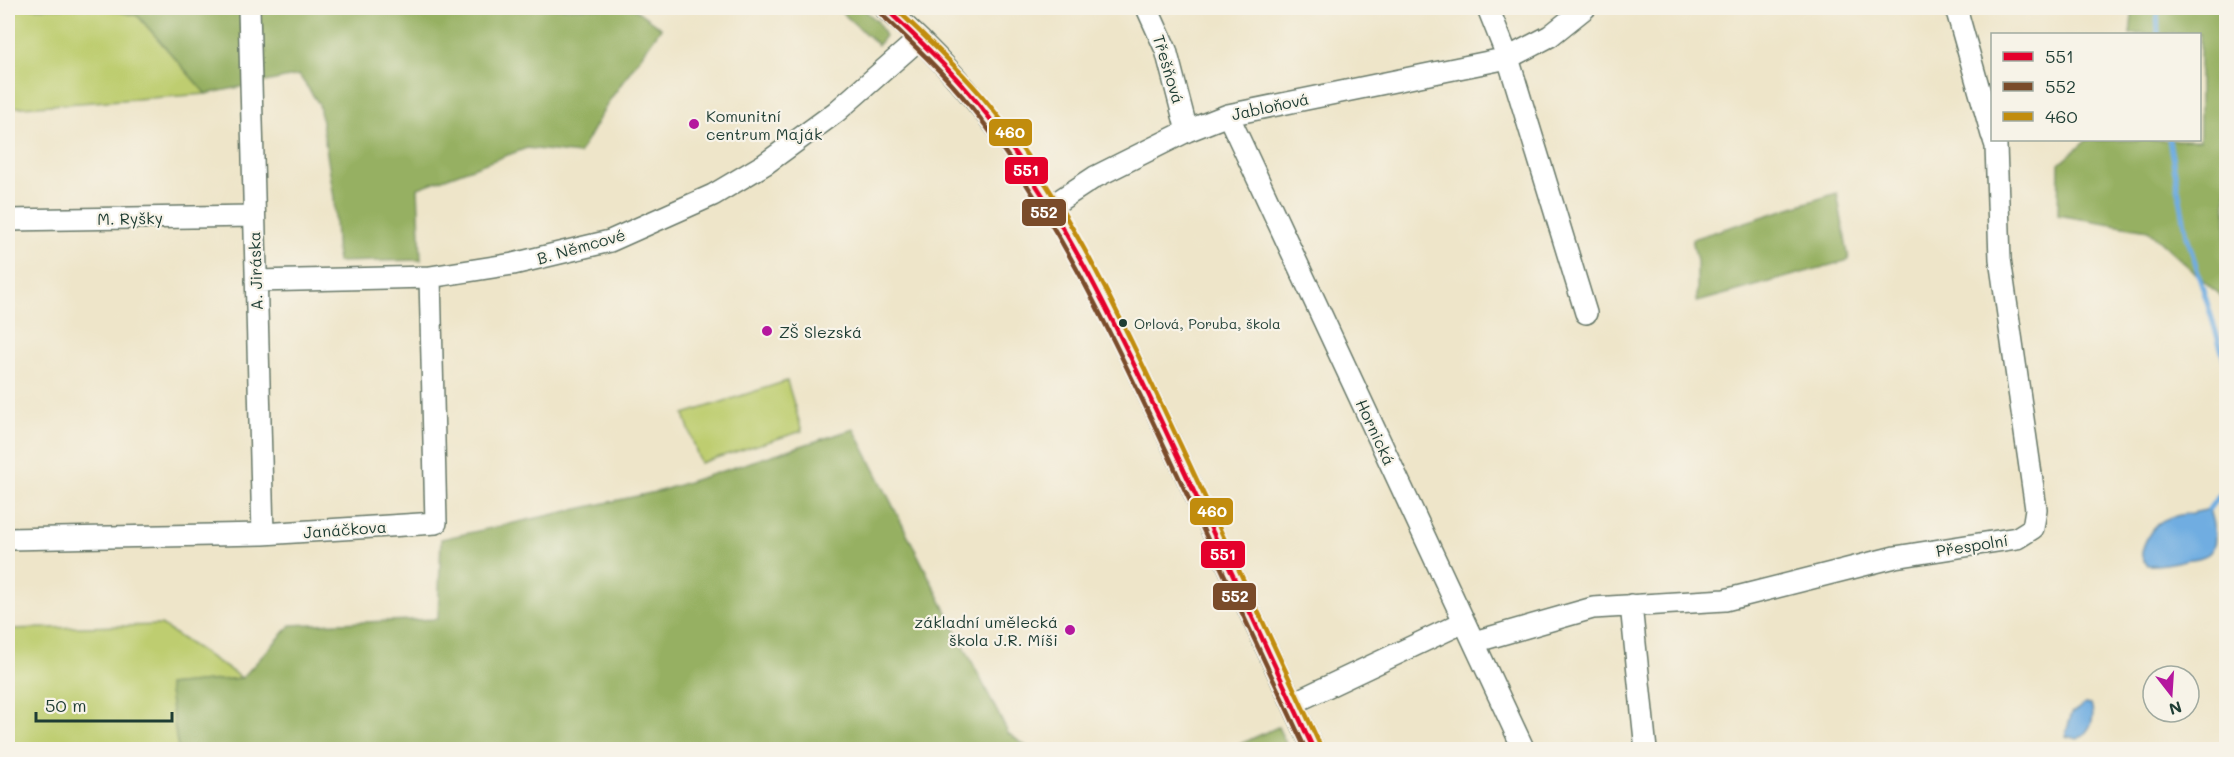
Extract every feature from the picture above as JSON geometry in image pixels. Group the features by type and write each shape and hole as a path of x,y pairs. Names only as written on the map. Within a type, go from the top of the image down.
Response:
{"street":[{"name":"A. Jiráska","path":"249,8 263,534"},
{"path":"885,8 919,39 982,108 1026,167 1051,206 1116,328 1314,750"},
{"name":"Třešňová","path":"1146,8 1166,50 1187,131"},
{"path":"1488,8 1508,58 1586,313"},
{"name":"Jabloňová","path":"1051,206 1095,177 1187,131 1228,115 1508,58 1550,36 1585,8"},
{"path":"1956,8 1991,131"},
{"name":"B. Němcové","path":"255,281 430,277 513,264 610,241 713,195 765,164 836,112 919,39"},
{"name":"Hornická","path":"1228,115 1524,750"},
{"name":"Přespolní","path":"1474,642 1593,608 1725,600 1894,557 2017,538 2034,528 2036,509 2000,259 1994,141"},
{"name":"M. Ryšky","path":"8,220 254,216"},
{"name":"Janáčkova","path":"8,539 263,534 436,523 430,277"},
{"path":"1630,605 1646,750"},
{"path":"1293,703 1464,622"}],"green space":[{"path":"8,8 104,8 138,16 206,94 8,108"},
{"path":"104,8 633,8 661,28 609,101 579,154 527,148 418,188 421,260 337,262 334,198 319,104 299,75 206,94 138,16"},
{"path":"837,8 862,8 878,22 885,36 878,45"},
{"path":"2133,8 2226,8 2226,301 2148,230 2058,215 2059,164 2086,141 2201,141 2201,33 2130,33"},
{"path":"1837,193 1849,260 1697,302 1697,261 1692,239"},
{"path":"787,381 802,431 700,463 684,414"},
{"path":"854,429 1008,733 1030,749 178,749 168,685 242,678 291,625 438,619 441,539 660,491"},
{"path":"161,625 242,678 168,685 178,749 20,750 8,746 8,629"},
{"path":"1278,727 1289,749 1229,749"}],"water":[{"path":"2209,509 2215,535 2215,542 2210,553 2199,558 2167,564 2148,565 2145,563 2142,556 2143,548 2149,534 2156,526 2170,517"},
{"path":"2085,704 2091,705 2093,715 2089,728 2078,739 2065,736 2072,713"}],"waterway":[{"path":"2157,8 2158,33"},
{"path":"2169,141 2187,236 2226,365"},
{"path":"2209,509 2226,486"}],"transit line":[{"name":"551","path":"885,8 944,65 977,102 1036,184 1062,227 1133,362 1314,750"},
{"name":"460","path":"895,8 981,95 1041,176 1067,219 1116,309 1321,747"},
{"name":"552","path":"880,13 939,70 972,108 1030,189 1055,231 1125,364 1306,750"}],"place":[{"name":"Komunitní centrum Maják","path":"694,124"},
{"name":"Orlová, Poruba, škola","path":"1123,323"},
{"name":"ZŠ Slezská","path":"767,331"},
{"name":"základní umělecká škola J.R. Míši","path":"1070,630"}]}
